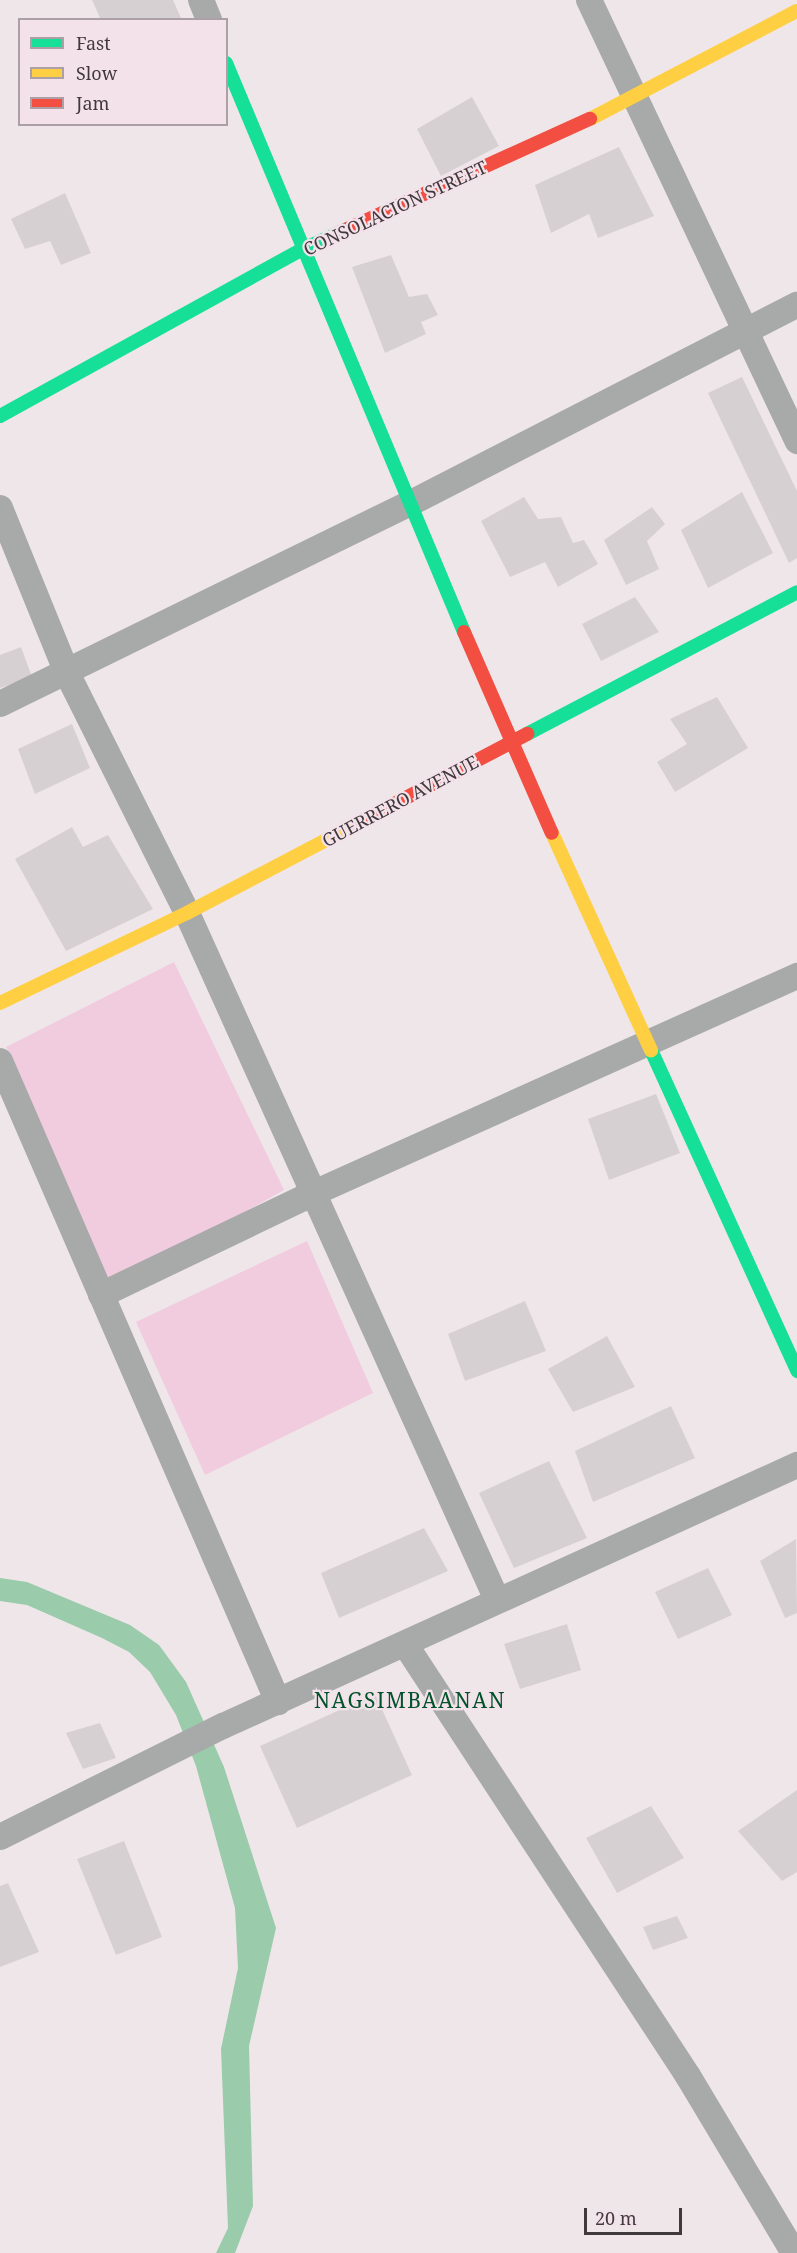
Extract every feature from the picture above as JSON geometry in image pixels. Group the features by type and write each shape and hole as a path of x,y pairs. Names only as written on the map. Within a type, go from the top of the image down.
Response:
{"street":[{"path":"201,0 208,18"},
{"path":"589,0 797,441"},
{"name":"CONSOLACION STREET","path":"0,416 303,249 634,99 797,11"},
{"path":"228,68 511,744 646,1045 797,1371"},
{"path":"0,704 409,504 797,305"},
{"path":"0,508 67,673 187,912 497,1600"},
{"name":"GUERRERO AVENUE","path":"0,1003 187,912 797,592"},
{"path":"101,1295 315,1193 797,976"},
{"path":"0,1061 278,1701"},
{"path":"0,1837 223,1726 497,1600 647,1537 797,1465"},
{"path":"405,1644 688,2076 794,2253"}],"shaded area":[{"path":"174,962 284,1190 110,1287 6,1047"},
{"path":"307,1241 373,1393 205,1475 136,1322"},
{"path":"0,1578 27,1582 130,1625 159,1645 186,1682 224,1767 276,1928 249,2046 253,2206 235,2253 216,2253 228,2228 221,2049 238,1968 235,1908 196,1766 176,1715 150,1672 129,1652 102,1638 27,1605 0,1601"}],"building":[{"path":"92,0 173,0 181,18 100,18"},
{"path":"472,97 499,146 441,176 417,129"},
{"path":"619,147 654,216 598,238 589,214 551,233 535,185"},
{"path":"65,193 91,253 61,265 50,241 25,249 11,219"},
{"path":"391,255 409,297 427,294 438,315 421,322 426,334 385,353 352,267"},
{"path":"742,377 797,491 797,558 789,563 708,393"},
{"path":"742,492 773,553 708,588 681,530"},
{"path":"524,497 538,519 561,517 573,543 584,540 598,564 558,587 545,562 510,577 481,521"},
{"path":"652,507 665,524 647,541 659,569 626,585 604,540"},
{"path":"635,597 659,632 601,661 582,624"},
{"path":"21,647 32,677 0,688 0,655"},
{"path":"717,697 748,748 675,792 657,762 687,744 670,719"},
{"path":"72,724 90,768 35,794 18,749"},
{"path":"72,827 83,847 108,835 153,909 66,951 15,859"},
{"path":"656,1094 680,1153 609,1180 588,1119"},
{"path":"525,1301 546,1351 465,1381 448,1334"},
{"path":"607,1336 635,1387 573,1412 548,1369"},
{"path":"671,1406 695,1458 593,1502 575,1451"},
{"path":"549,1461 587,1538 514,1568 479,1493"},
{"path":"424,1528 448,1571 339,1618 321,1573"},
{"path":"796,1539 797,1613 785,1618 760,1561"},
{"path":"708,1568 732,1615 678,1639 655,1592"},
{"path":"567,1624 581,1670 520,1689 504,1644"},
{"path":"375,1694 412,1775 297,1828 260,1746"},
{"path":"100,1723 116,1758 83,1769 66,1733"},
{"path":"797,1790 797,1872 782,1881 738,1831"},
{"path":"651,1806 684,1858 617,1893 586,1838"},
{"path":"124,1841 162,1937 116,1955 77,1859"},
{"path":"8,1883 39,1952 0,1967 0,1886"},
{"path":"677,1916 688,1938 653,1950 643,1927"}],"traffic: fast":[{"path":"228,68 464,632"},
{"path":"0,416 303,249 347,229"},
{"path":"527,734 797,592"},
{"path":"651,1050 797,1371"}],"traffic: slow":[{"path":"590,119 797,11"},
{"path":"0,1003 187,913 362,821"},
{"path":"552,833 651,1050"}],"traffic: jam":[{"path":"347,229 590,119"},
{"path":"464,632 552,833"},
{"path":"362,821 527,734"}],"district":[{"name":"NAGSIMBAANAN","path":"410,1700"}]}
